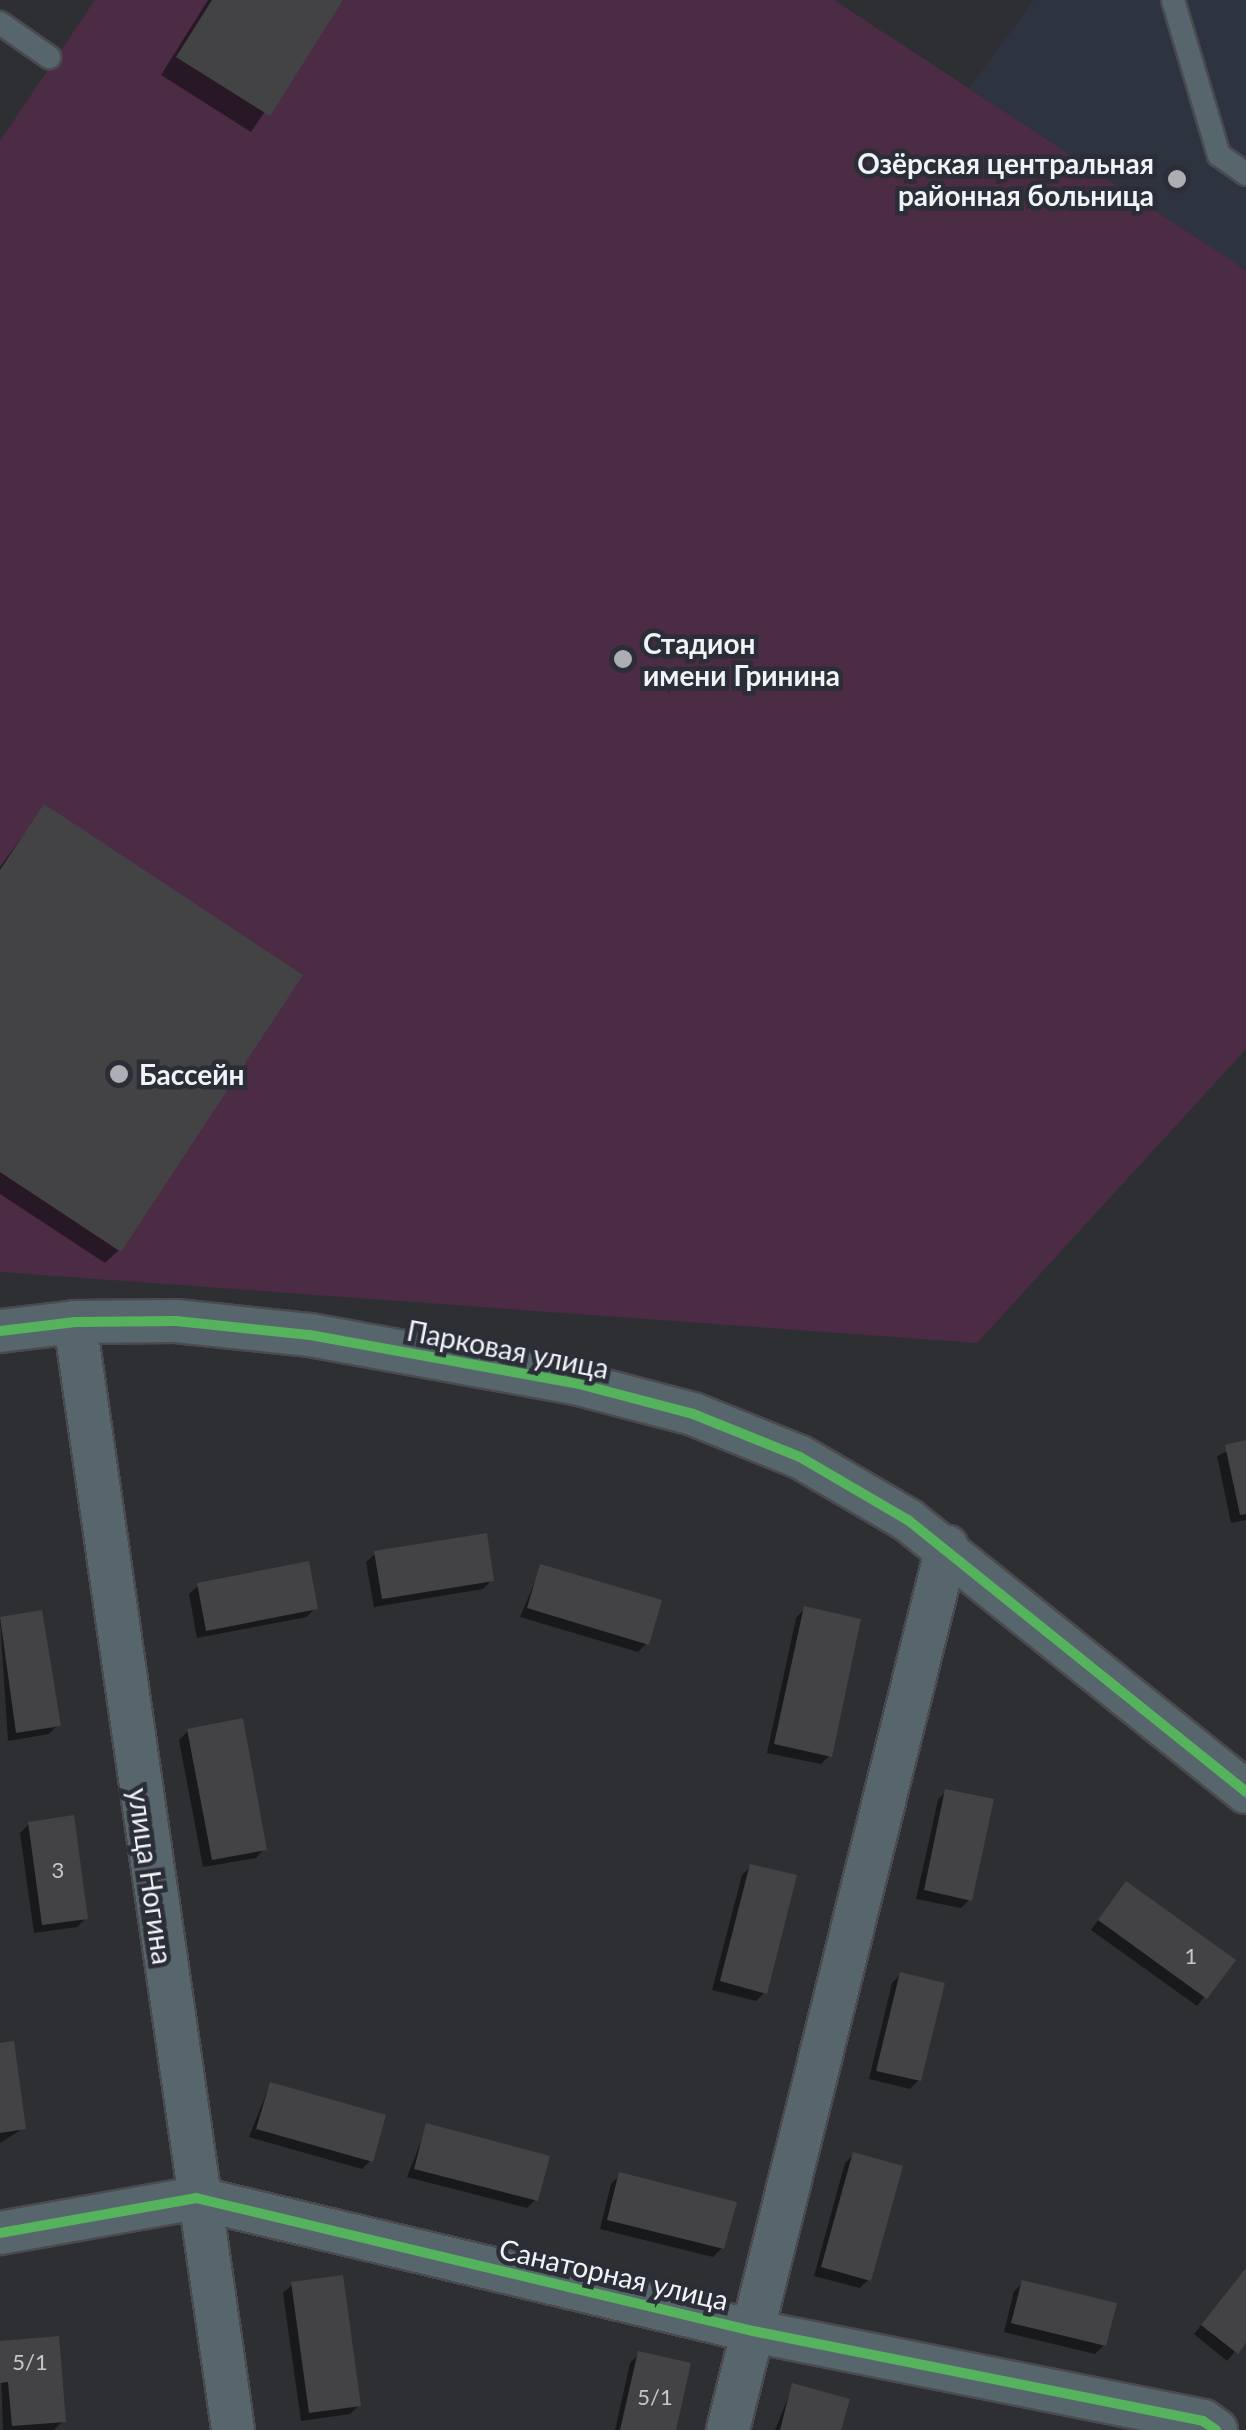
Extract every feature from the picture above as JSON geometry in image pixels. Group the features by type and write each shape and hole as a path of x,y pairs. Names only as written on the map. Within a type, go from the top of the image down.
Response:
{"street":[{"name":"Парковая улица","path":"0,1331 75,1322 176,1321 310,1335 575,1382 693,1414 800,1457 947,1548 1246,1792"},
{"name":"улица Ногина","path":"75,1322 196,2198 232,2430"},
{"path":"728,2430 947,1548"},
{"name":"Санаторная улица","path":"0,2232 196,2198 754,2331 1203,2421 1216,2430"}],"lane":[{"path":"0,14 10,0"},
{"path":"1174,0 1219,155 1246,174"},
{"path":"0,24 50,57"}],"shaded area":[{"name":"Стадион имени Гринина","path":"95,0 834,0 1246,270 1246,1049 977,1343 0,1272 0,141"},
{"name":"Озёрская центральная районная больница","path":"1034,0 1246,0 1246,270 969,88"}],"building":[{"path":"212,0 343,0 270,116 176,57"},
{"name":"Бассейн","path":"44,804 303,975 121,1252 0,1172 0,870"},
{"path":"1246,1440 1246,1514 1240,1515 1225,1445"},
{"path":"487,1533 494,1581 382,1599 374,1551"},
{"path":"309,1561 318,1609 206,1631 197,1583"},
{"path":"540,1564 662,1600 649,1645 527,1608"},
{"path":"804,1606 861,1619 832,1757 774,1744"},
{"path":"42,1610 61,1726 16,1733 0,1617"},
{"path":"243,1718 267,1850 212,1860 187,1729"},
{"path":"945,1789 994,1799 972,1901 924,1890"},
{"path":"74,1815 88,1919 42,1925 28,1822"},
{"path":"750,1864 797,1875 767,1994 720,1981"},
{"path":"1126,1881 1236,1960 1207,1999 1098,1920"},
{"path":"900,1972 945,1983 921,2081 876,2071"},
{"path":"14,2041 26,2129 0,2133 0,2043"},
{"path":"270,2082 386,2115 373,2162 256,2129"},
{"path":"426,2123 550,2156 538,2201 414,2169"},
{"path":"853,2152 903,2166 871,2281 821,2267"},
{"path":"619,2172 737,2202 724,2249 607,2220"},
{"path":"1246,2268 1246,2343 1238,2354 1201,2325"},
{"path":"343,2275 361,2406 309,2413 291,2282"},
{"path":"1022,2280 1117,2303 1106,2346 1011,2323"},
{"path":"59,2336 66,2422 12,2426 8,2382 0,2383 0,2341"},
{"path":"638,2351 691,2363 676,2430 620,2430"},
{"path":"792,2383 850,2399 841,2430 780,2430"}],"cycle path":[{"path":"0,1331 75,1322 176,1321 310,1335 575,1383 693,1414 800,1457 908,1520 1246,1792"},
{"path":"0,2233 196,2198 753,2331 1203,2421 1216,2430"}],"place":[{"name":"Озёрская центральная районная больница","path":"1177,179"},
{"name":"Стадион имени Гринина","path":"623,659"},
{"name":"Бассейн","path":"119,1074"}]}
